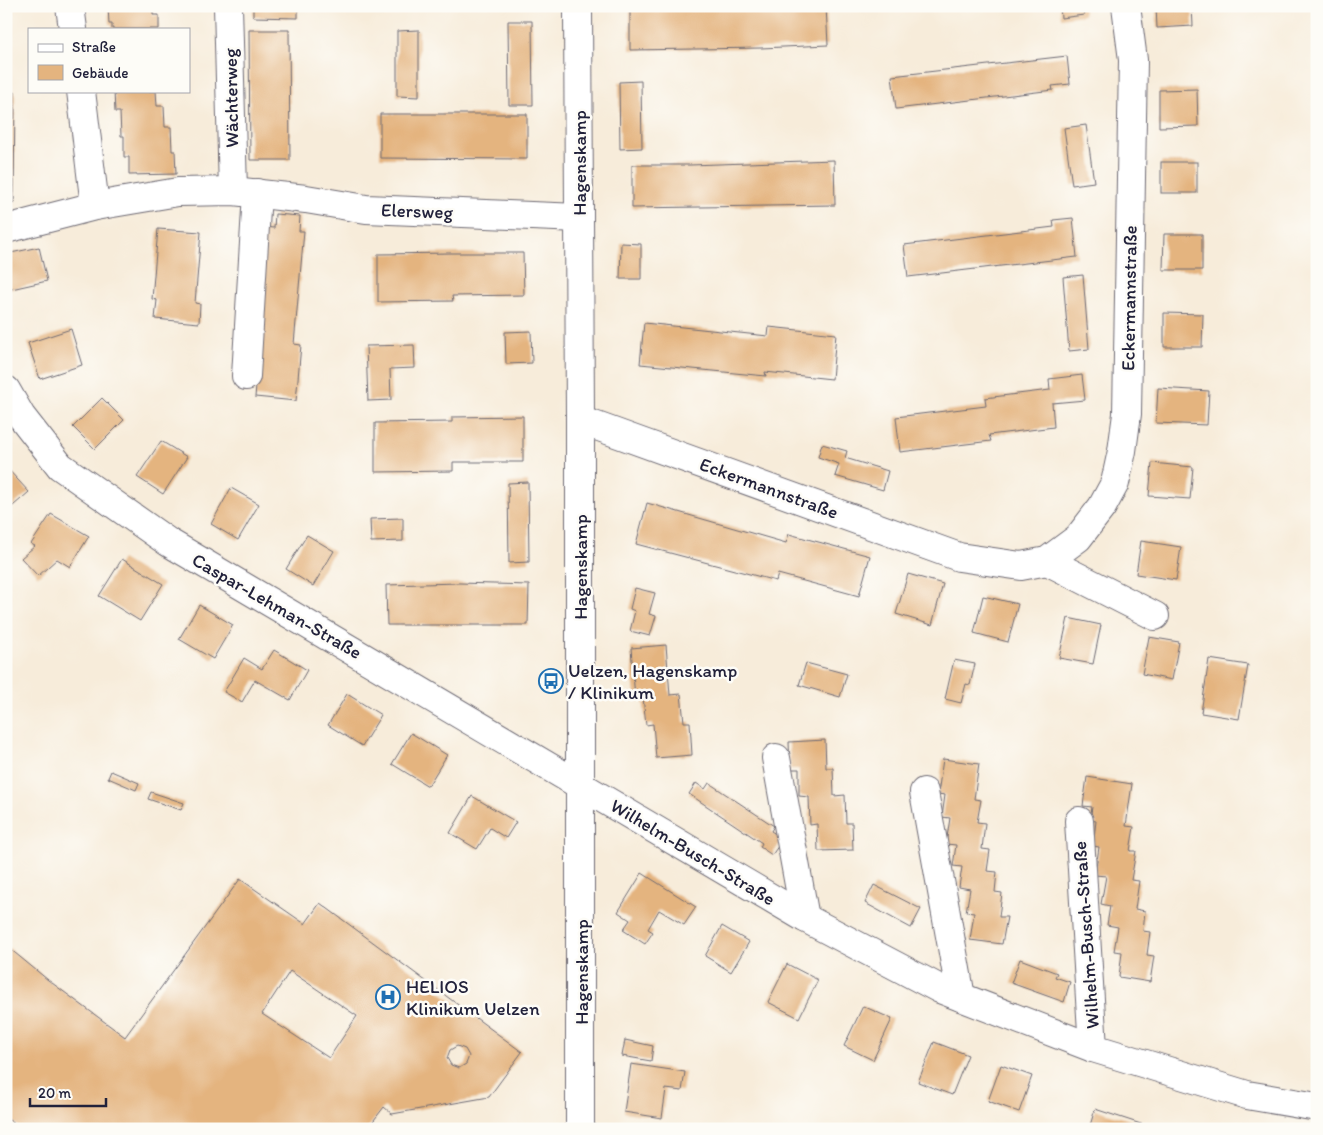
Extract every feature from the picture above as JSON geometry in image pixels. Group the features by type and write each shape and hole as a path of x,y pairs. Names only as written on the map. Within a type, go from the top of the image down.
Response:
{"street":[{"path":"70,6 73,28"},
{"name":"Wächterweg","path":"228,6 245,192"},
{"name":"Hagenskamp","path":"578,6 580,1129"},
{"name":"Eckermannstraße","path":"580,420 959,557 1021,566 1047,562 1078,538 1102,508 1115,483 1122,451 1127,405 1133,60 1126,6"},
{"path":"81,92 95,206"},
{"name":"Elersweg","path":"6,229 95,206 178,192 245,192 306,199 366,209 579,218"},
{"path":"245,192 246,376"},
{"name":"Caspar-Lehman-Straße","path":"6,390 21,416 60,466 168,542 580,785"},
{"path":"1047,562 1155,616"},
{"name":"Wilhelm-Busch-Straße","path":"776,758 805,918"},
{"name":"Wilhelm-Busch-Straße","path":"580,785 805,918 940,989 1093,1048 1247,1095 1317,1107"},
{"path":"924,792 961,997"},
{"name":"Wilhelm-Busch-Straße","path":"1079,821 1093,1048"}],"building":[{"path":"108,6 153,6 153,15 159,15 159,28 112,28 112,24 109,24"},
{"path":"253,6 298,6 298,18 253,17"},
{"path":"630,6 826,6 828,45 630,50"},
{"path":"1060,6 1083,6 1084,15 1061,18"},
{"path":"1156,6 1192,6 1193,26 1157,28"},
{"path":"508,21 532,21 533,105 509,105"},
{"path":"249,30 289,30 290,160 250,160"},
{"path":"419,30 419,97 397,96 397,31"},
{"path":"1067,56 1070,84 1052,86 1053,90 896,109 892,76"},
{"path":"641,81 642,148 620,149 619,82"},
{"path":"1197,89 1198,126 1159,127 1159,90"},
{"path":"6,92 15,92 14,203 6,202"},
{"path":"114,92 156,92 157,106 164,106 165,127 171,127 172,151 175,151 176,174 129,175 129,157 124,157 124,136 121,136 120,112 115,112"},
{"path":"380,114 527,114 527,159 380,158"},
{"path":"1086,125 1094,182 1072,185 1064,128"},
{"path":"834,160 835,205 632,208 632,165"},
{"path":"1161,162 1197,162 1197,193 1161,193"},
{"path":"275,214 300,216 299,231 304,231 294,344 301,345 296,401 255,397 260,341 261,227 274,228"},
{"path":"1073,218 1077,257 908,277 904,245 1054,227 1053,220"},
{"path":"158,229 201,232 195,303 200,304 199,323 155,319 157,300 152,299"},
{"path":"1164,234 1202,234 1202,270 1163,270"},
{"path":"621,243 641,244 641,279 620,279"},
{"path":"39,247 47,281 7,290 6,254"},
{"path":"523,253 524,295 452,296 453,301 378,302 378,254"},
{"path":"1083,275 1089,349 1069,351 1063,277"},
{"path":"1164,313 1203,314 1202,347 1164,347"},
{"path":"644,323 768,336 769,327 836,334 832,379 765,372 766,376 640,364"},
{"path":"71,329 82,365 40,379 28,343"},
{"path":"531,331 532,363 506,364 505,332"},
{"path":"414,345 415,368 390,369 391,400 368,401 366,346"},
{"path":"1082,375 1085,400 1052,403 1054,427 989,435 991,441 900,452 896,417 986,406 985,398 1050,390 1049,379"},
{"path":"1158,388 1209,391 1207,425 1156,423"},
{"path":"102,398 124,420 95,449 73,427"},
{"path":"523,416 523,462 453,462 453,471 375,472 375,423 452,422 452,417"},
{"path":"161,441 187,457 163,494 137,477"},
{"path":"822,444 847,451 845,458 888,471 883,490 835,476 839,464 818,457"},
{"path":"1152,463 1193,467 1190,499 1149,496"},
{"path":"6,467 29,492 6,512"},
{"path":"528,482 529,562 509,563 508,483"},
{"path":"231,488 259,504 238,540 211,524"},
{"path":"647,503 786,543 789,534 870,556 859,596 778,574 776,581 636,544"},
{"path":"51,514 89,536 70,567 57,559 38,576 21,558 35,546 31,544"},
{"path":"403,518 403,541 371,542 370,519"},
{"path":"307,535 334,551 313,586 286,569"},
{"path":"1141,541 1181,547 1176,580 1136,574"},
{"path":"122,559 163,584 140,621 99,596"},
{"path":"908,574 943,584 932,625 896,614"},
{"path":"459,583 529,585 528,625 387,625 386,585"},
{"path":"635,588 655,593 649,614 656,616 650,636 630,631 635,611 630,609"},
{"path":"983,596 1018,604 1008,642 974,633"},
{"path":"199,605 233,625 213,659 179,639"},
{"path":"1068,618 1101,625 1093,664 1059,658"},
{"path":"1149,637 1179,642 1172,680 1142,674"},
{"path":"666,645 670,695 681,694 684,722 690,722 692,755 656,758 653,724 646,725 643,697 635,698 631,648"},
{"path":"274,650 307,670 290,700 255,680 242,702 224,692 244,658 262,669"},
{"path":"1209,659 1248,665 1239,719 1201,713"},
{"path":"954,660 975,664 970,685 966,684 961,703 945,699"},
{"path":"806,663 847,674 840,697 799,685"},
{"path":"347,694 381,715 362,746 328,725"},
{"path":"411,733 447,755 428,786 392,764"},
{"path":"825,740 826,768 833,768 834,796 845,795 846,823 852,823 853,850 818,851 817,824 810,825 809,797 799,796 799,769 790,769 789,742"},
{"path":"943,759 979,764 974,799 981,800 977,822 985,823 982,849 990,850 987,871 997,872 995,892 1002,893 999,917 1007,917 1002,944 970,940 974,913 966,912 970,889 959,887 962,867 953,866 956,845 946,844 950,818 942,817 945,795 938,794"},
{"path":"111,771 139,783 136,790 108,778"},
{"path":"1087,777 1132,784 1126,826 1134,827 1130,851 1136,851 1131,880 1139,881 1135,909 1145,911 1143,931 1150,932 1147,955 1154,956 1150,982 1119,977 1122,952 1114,951 1118,927 1107,925 1110,906 1101,904 1106,876 1095,875 1099,847 1093,846 1096,821 1090,820 1092,807 1083,806"},
{"path":"696,783 705,789 709,783 774,826 771,831 783,839 772,855 760,847 762,843 689,794"},
{"path":"151,792 184,803 181,810 148,799"},
{"path":"472,796 516,822 506,838 490,828 477,849 450,833"},
{"path":"642,873 696,907 684,925 659,910 648,929 653,932 645,944 623,930 630,920 618,912"},
{"name":"HELIOS Klinikum Uelzen","path":"240,879 305,924 320,903 522,1052 489,1097 392,1114 384,1107 367,1129 16,1129 18,1126 6,1118 6,952 9,948 48,980 125,1037","holes":["290,971 357,1016 329,1058 262,1014","457,1046 465,1049 469,1056 466,1064 459,1068 451,1065 447,1058 450,1050"]},
{"path":"874,885 921,909 911,928 865,903"},
{"path":"722,926 749,942 731,972 705,956"},
{"path":"1020,959 1057,973 1055,977 1070,982 1064,1002 1011,983"},
{"path":"787,964 818,980 799,1018 768,1002"},
{"path":"863,1006 892,1019 873,1060 844,1046"},
{"path":"625,1040 653,1046 651,1061 622,1056"},
{"path":"934,1042 968,1055 952,1095 918,1082"},
{"path":"631,1064 685,1072 682,1091 666,1089 662,1118 624,1112"},
{"path":"1001,1065 1032,1076 1019,1112 988,1101"},
{"path":"1095,1109 1147,1126 1147,1129 1089,1129"}],"place":[{"name":"Uelzen, Hagenskamp / Klinikum","path":"551,681"},
{"name":"HELIOS Klinikum Uelzen","path":"388,997"}]}
